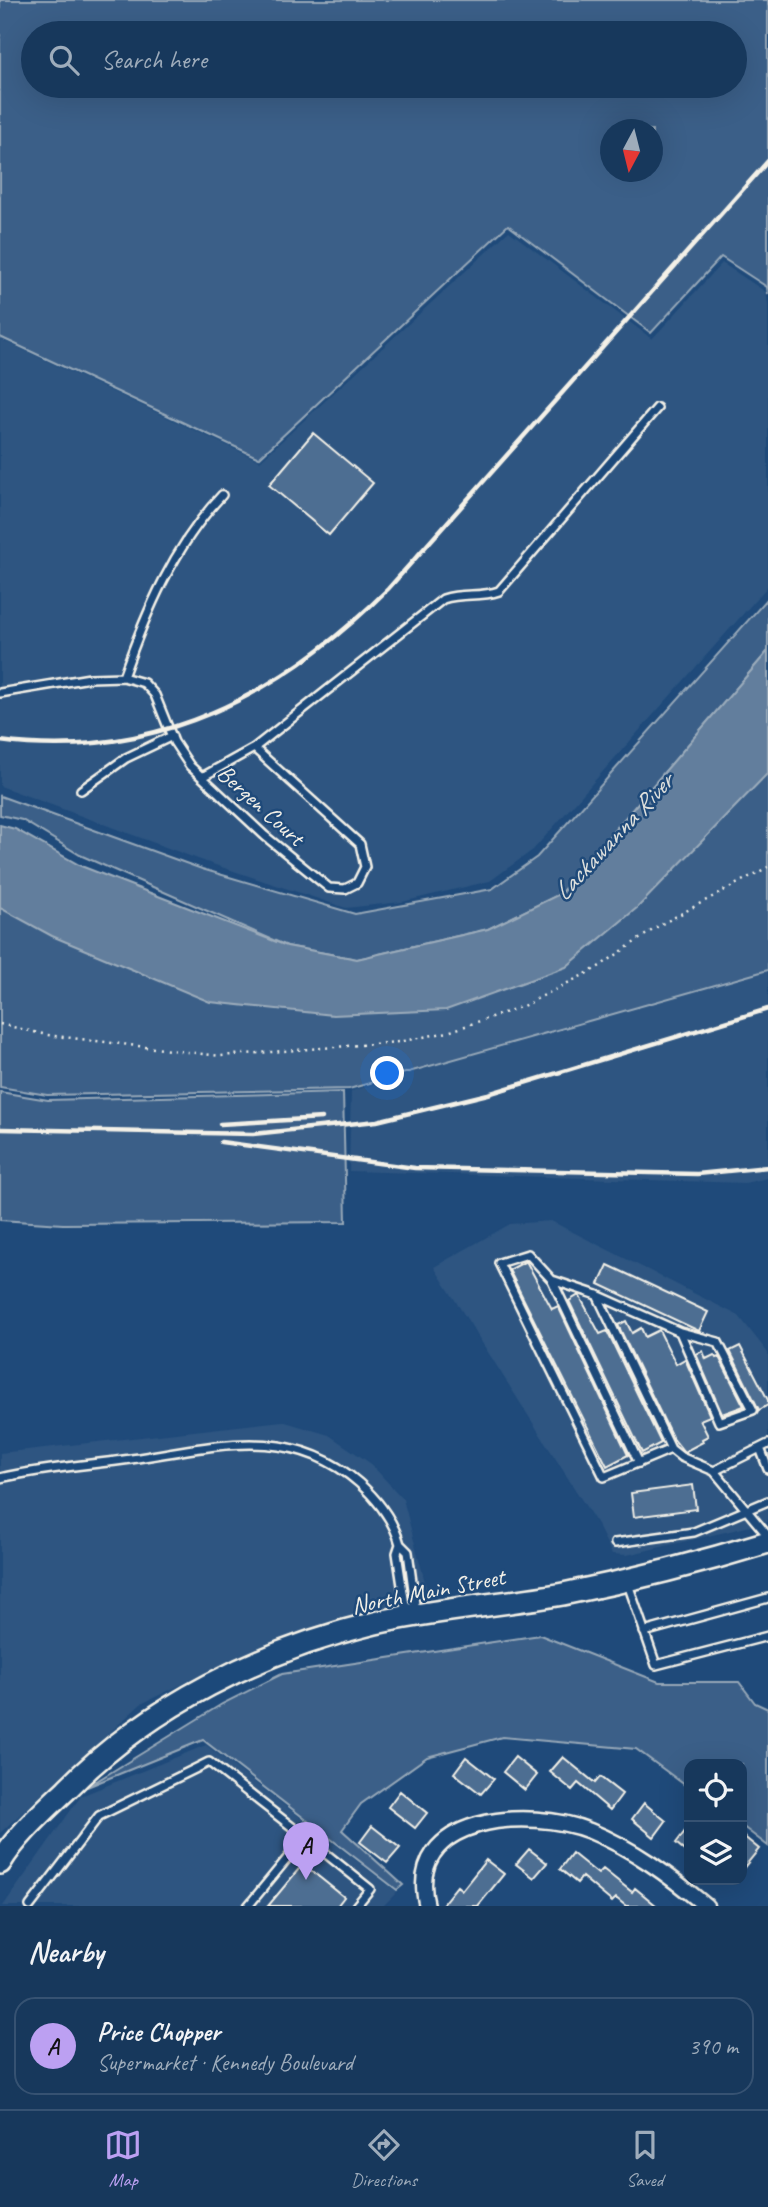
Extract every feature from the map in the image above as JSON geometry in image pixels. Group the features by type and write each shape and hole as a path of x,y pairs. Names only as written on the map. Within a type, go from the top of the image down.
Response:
{"main road":[{"name":"North Main Street","path":"0,1863 8,1844 95,1760 179,1703 255,1661 411,1614 626,1580 690,1566 768,1542"}],"street":[{"path":"427,1906 423,1878 425,1864 437,1845 455,1833 471,1828 519,1820 588,1830 664,1871 706,1906"}],"lane":[{"path":"202,777 254,748 443,599 463,592 480,598 499,591 657,408"},
{"path":"123,677 140,629 172,564 222,495"},
{"name":"Bergen Court","path":"0,693 89,678 123,677 144,683 155,695 181,754 202,777 265,836 329,888 345,889 357,883 365,867 360,844 254,748"},
{"path":"81,790 136,752 172,736"},
{"path":"639,1463 552,1280 528,1254 499,1263 604,1477 639,1463 671,1450"},
{"path":"552,1280 597,1295 680,1332 718,1342 753,1410 719,1422 680,1332"},
{"path":"597,1295 671,1450 714,1471 768,1536"},
{"path":"0,1478 231,1445 282,1445 319,1455 340,1467 382,1507 400,1544 397,1553 405,1605 411,1614"},
{"path":"714,1471 764,1446 768,1469"},
{"path":"615,1543 694,1532 768,1501"},
{"path":"626,1580 656,1665 768,1636"},
{"path":"644,1632 768,1598"},
{"path":"30,1906 99,1816 209,1762 370,1889 356,1906"},
{"path":"248,1906 305,1837"}],"path":[{"path":"0,1024 47,1035 220,1056 398,1042 448,1032 523,1006 597,968 660,925 768,867"}],"shaded area":[{"path":"0,0 768,0 768,294 767,287 721,257 651,333 508,225 259,458 0,337"},
{"path":"509,231 652,339 722,263 766,292 768,304 768,586 533,850 490,881 402,902 346,908 206,862 0,786 0,339 260,461"},
{"path":"768,598 768,651 560,894 488,929 357,959 287,946 80,855 22,820 0,815 0,796 202,869 355,914 492,889 537,857"},
{"path":"768,752 768,970 349,1089 47,1095 0,1087 0,884 152,970 469,962"},
{"path":"768,965 768,1178 745,1183 349,1171 351,1091"},
{"path":"0,1092 48,1100 343,1092 346,1222 63,1224 0,1220"},
{"path":"551,1221 739,1316 768,1353 768,1522 627,1555 612,1554 597,1524 434,1267 510,1224"},
{"path":"282,1421 329,1435 370,1463 403,1499 429,1597 255,1649 141,1704 0,1833 0,1453"},
{"path":"540,1635 659,1682 739,1682 755,1703 768,1709 768,1846 747,1830 747,1759 684,1759 684,1784 636,1749 502,1737 427,1757 361,1804 342,1830 403,1885 397,1890 203,1740 87,1787 222,1704 282,1674"},
{"path":"206,1745 397,1892 383,1906 3,1906 81,1796"}],"water":[{"name":"Lackawanna River","path":"768,651 768,773 638,907 566,967 446,1010 333,1015 210,1002 52,936 0,908 0,825 15,829 81,866 287,946 357,959 488,929 560,894"}],"building":[{"path":"313,433 373,483 329,535 269,485"},
{"path":"526,1261 552,1309 558,1306 628,1455 607,1466 509,1270"},
{"path":"608,1265 708,1312 699,1331 599,1284"},
{"path":"579,1295 600,1334 607,1331 661,1443 642,1453 569,1301"},
{"path":"626,1321 632,1333 641,1328 645,1337 659,1330 676,1364 685,1359 710,1416 700,1420 708,1436 702,1439 703,1442 684,1452 672,1437 618,1325"},
{"path":"740,1346 768,1400 768,1405 759,1410 730,1351"},
{"path":"703,1351 706,1359 714,1355 719,1357 744,1406 722,1414 696,1354"},
{"path":"693,1485 696,1509 634,1517 631,1493"},
{"path":"466,1757 494,1779 481,1794 454,1773"},
{"path":"515,1757 537,1775 525,1790 503,1772"},
{"path":"563,1757 595,1783 600,1777 622,1794 610,1810 578,1783 572,1790 550,1772"},
{"path":"400,1791 427,1813 415,1828 388,1807"},
{"path":"644,1803 666,1821 654,1837 632,1819"},
{"path":"372,1826 400,1848 387,1863 360,1842"},
{"path":"684,1833 684,1850 676,1843"},
{"path":"747,1839 759,1849 747,1864"},
{"path":"529,1849 547,1863 534,1878 516,1864"},
{"path":"572,1853 598,1874 603,1869 632,1892 635,1888 657,1906 626,1906 616,1898 612,1902 582,1877 577,1883 560,1869"},
{"path":"486,1860 504,1874 478,1906 441,1906 457,1886 462,1890"},
{"path":"303,1864 344,1897 337,1906 268,1906"}],"railway":[{"path":"0,741 57,745 111,741 163,730 212,713 259,689 304,660 347,627 388,589 768,161"},
{"path":"0,1129 253,1134 377,1121 488,1094 768,1009"},
{"path":"220,1124 322,1118"},
{"path":"221,1142 415,1168 697,1174 768,1167"}],"place":[{"name":"Price Chopper","path":"306,1880"}]}
